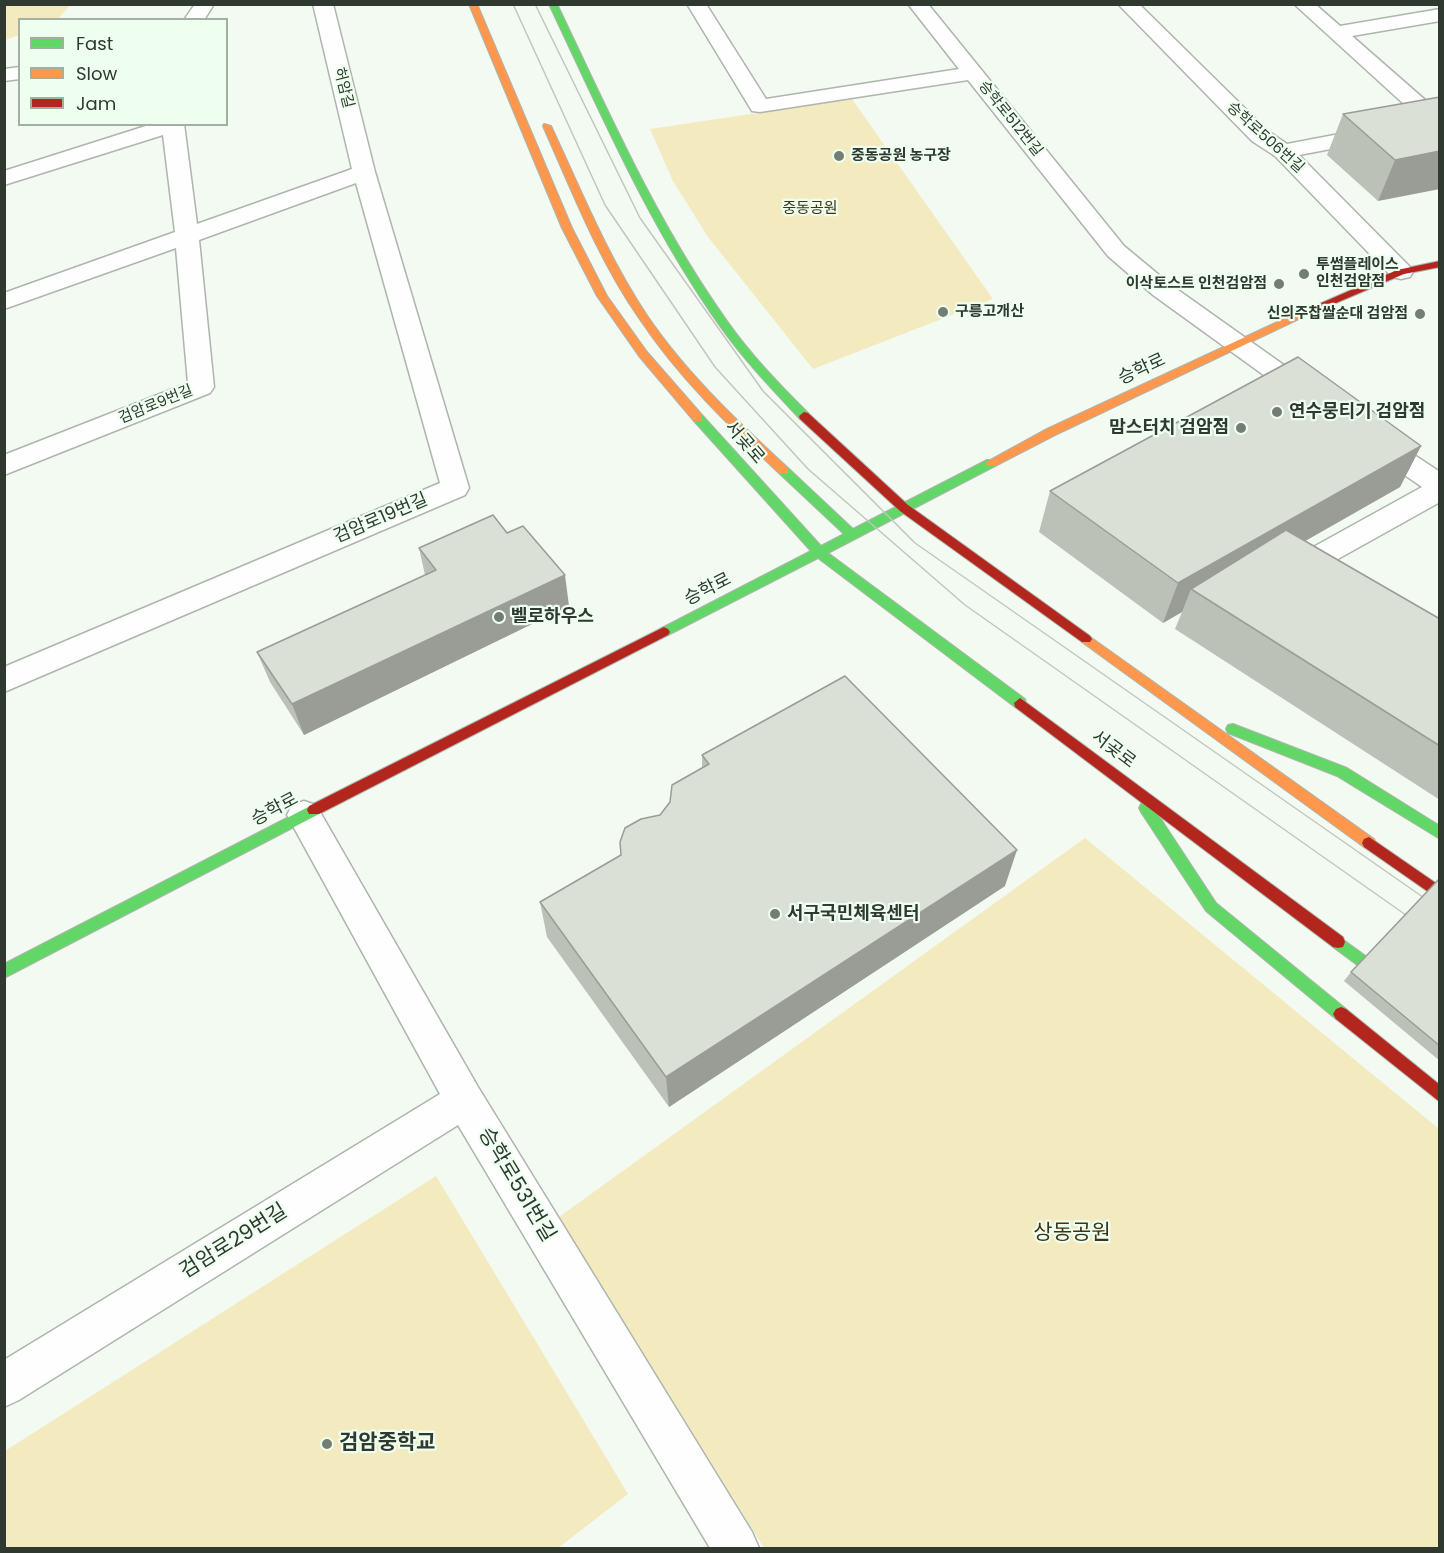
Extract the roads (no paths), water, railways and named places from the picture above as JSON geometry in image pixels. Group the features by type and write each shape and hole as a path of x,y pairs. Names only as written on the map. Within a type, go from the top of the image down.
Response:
{"main road":[{"name":"서곶로","path":"473,4 567,228 602,296 643,354 741,468 820,553 1440,1019"},
{"path":"553,4 652,210 715,313 783,396 904,508 1440,894"},
{"name":"서곶로","path":"541,114 607,253 644,317 693,380 770,458 853,536"},
{"name":"승학로","path":"4,972 304,815 820,553 1051,432 1306,312 1401,272 1440,264"},
{"path":"1188,711 1342,772 1440,833"},
{"name":"서곶로","path":"1132,786 1211,907 1440,1095"}],"street":[{"path":"195,18 205,4"},
{"name":"허암길","path":"323,4 364,172"},
{"name":"승학로512번길","path":"696,4 760,106 973,73 1116,251 1162,290 1236,345 1440,488"},
{"path":"917,4 973,73"},
{"name":"승학로506번길","path":"1127,4 1260,136 1283,152 1401,272"},
{"path":"1303,4 1438,122"},
{"path":"1336,33 1440,15"},
{"path":"1415,126 1438,122"},
{"path":"4,178 170,126"},
{"path":"173,126 187,236"},
{"path":"1283,152 1393,131"},
{"path":"4,302 364,172"},
{"name":"검암로19번길","path":"4,680 455,488 364,172"},
{"name":"검암로9번길","path":"4,466 201,387 187,236"},
{"path":"1328,586 1298,568 1440,488"},
{"name":"승학로531번길","path":"304,815 464,1100 736,1548"},
{"name":"검암로29번길","path":"4,1385 464,1100"}],"tram line":[{"path":"513,4 605,205 715,367 808,469 965,605 1440,939"},
{"path":"535,4 640,218 763,391 915,543 1440,909"}],"place":[{"name":"중동공원 농구장","path":"839,156"},
{"name":"투썸플레이스 인천검암점","path":"1304,274"},
{"name":"이삭토스트 인천검암점","path":"1279,284"},
{"name":"구릉고개산","path":"943,312"},
{"name":"신의주찹쌀순대 검암점","path":"1420,314"},
{"name":"연수뭉티기 검암점","path":"1277,412"},
{"name":"맘스터치 검암점","path":"1241,428"},
{"name":"벨로하우스","path":"499,617"},
{"name":"서구국민체육센터","path":"775,914"},
{"name":"검암중학교","path":"327,1444"}],"park label":[{"name":"중동공원","path":"810,209"},
{"name":"상동공원","path":"1072,1234"}]}
